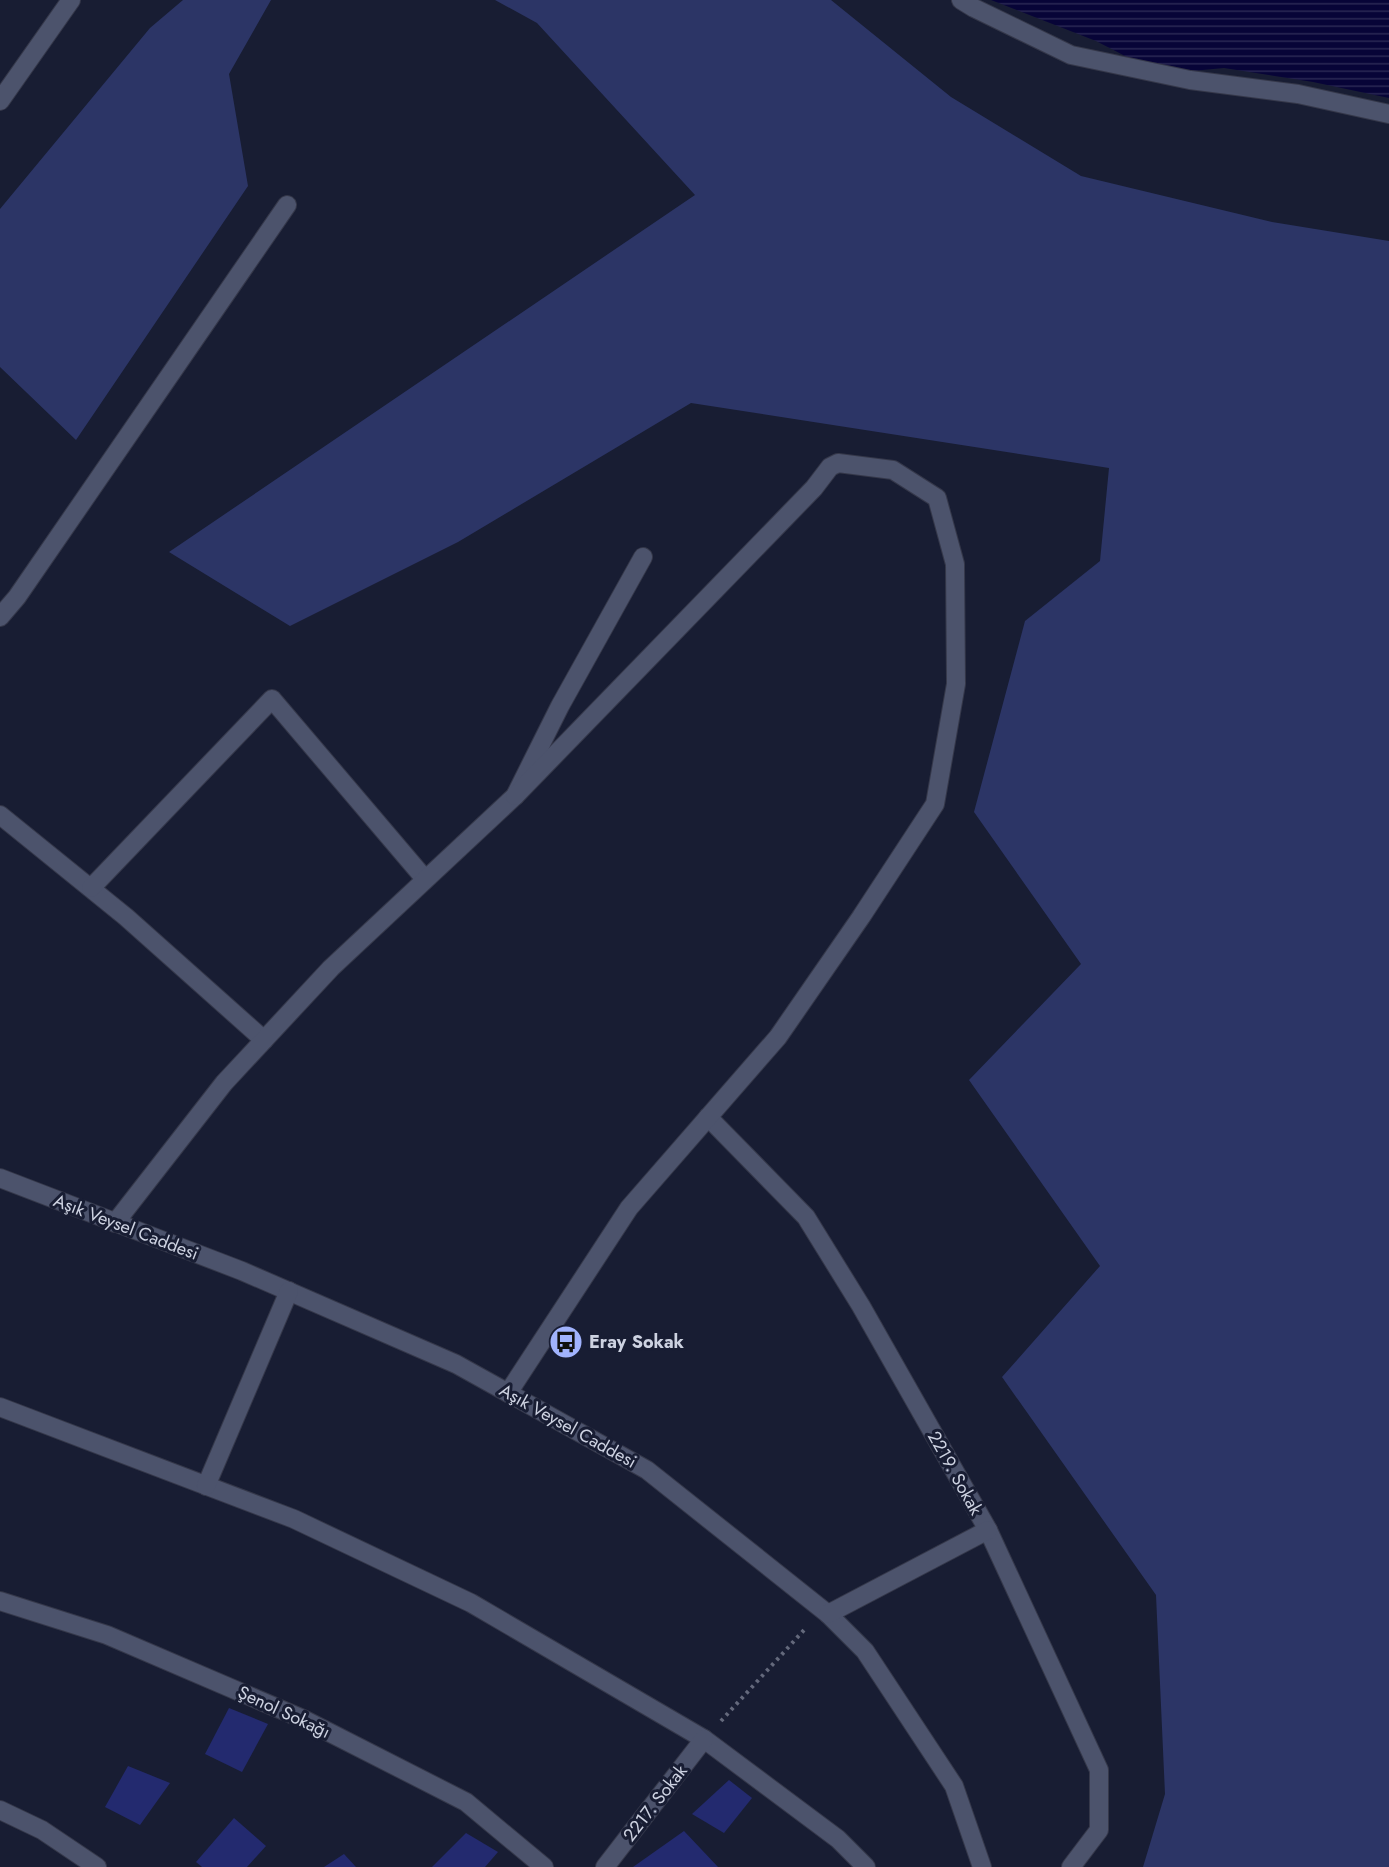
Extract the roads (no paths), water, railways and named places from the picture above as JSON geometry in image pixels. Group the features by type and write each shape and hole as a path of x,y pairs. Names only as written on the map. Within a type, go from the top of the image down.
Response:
{"street":[{"path":"0,101 71,0"},
{"path":"961,0 974,9 1071,55 1190,80 1298,94 1389,114"},
{"path":"0,617 17,597 287,205"},
{"path":"115,1223 224,1083 331,968 515,796 814,488 830,467 838,463 893,470 937,498 955,564 956,684 935,804 778,1037 628,1208 508,1393"},
{"path":"515,796 560,706 643,557"},
{"path":"92,888 272,699 426,879"},
{"path":"0,815 126,916 264,1040"},
{"name":"2219. Sokak","path":"708,1117 806,1218 861,1306 988,1530 1099,1770 1099,1830 1071,1867"},
{"name":"Aşık Veysel Caddesi","path":"0,1179 242,1271 456,1364 647,1470 828,1614 865,1651 954,1786 982,1867"},
{"path":"206,1486 289,1292"},
{"path":"0,1407 294,1519 471,1603 704,1739 838,1839 866,1867"},
{"path":"828,1614 988,1530"},
{"name":"Şenol Sokağı","path":"0,1601 108,1635 303,1719 466,1802 544,1867"},
{"name":"2217. Sokak","path":"605,1867 704,1739"},
{"path":"0,1810 42,1830 75,1861 97,1867"}],"place":[{"name":"Eray Sokak","path":"566,1342"}]}
